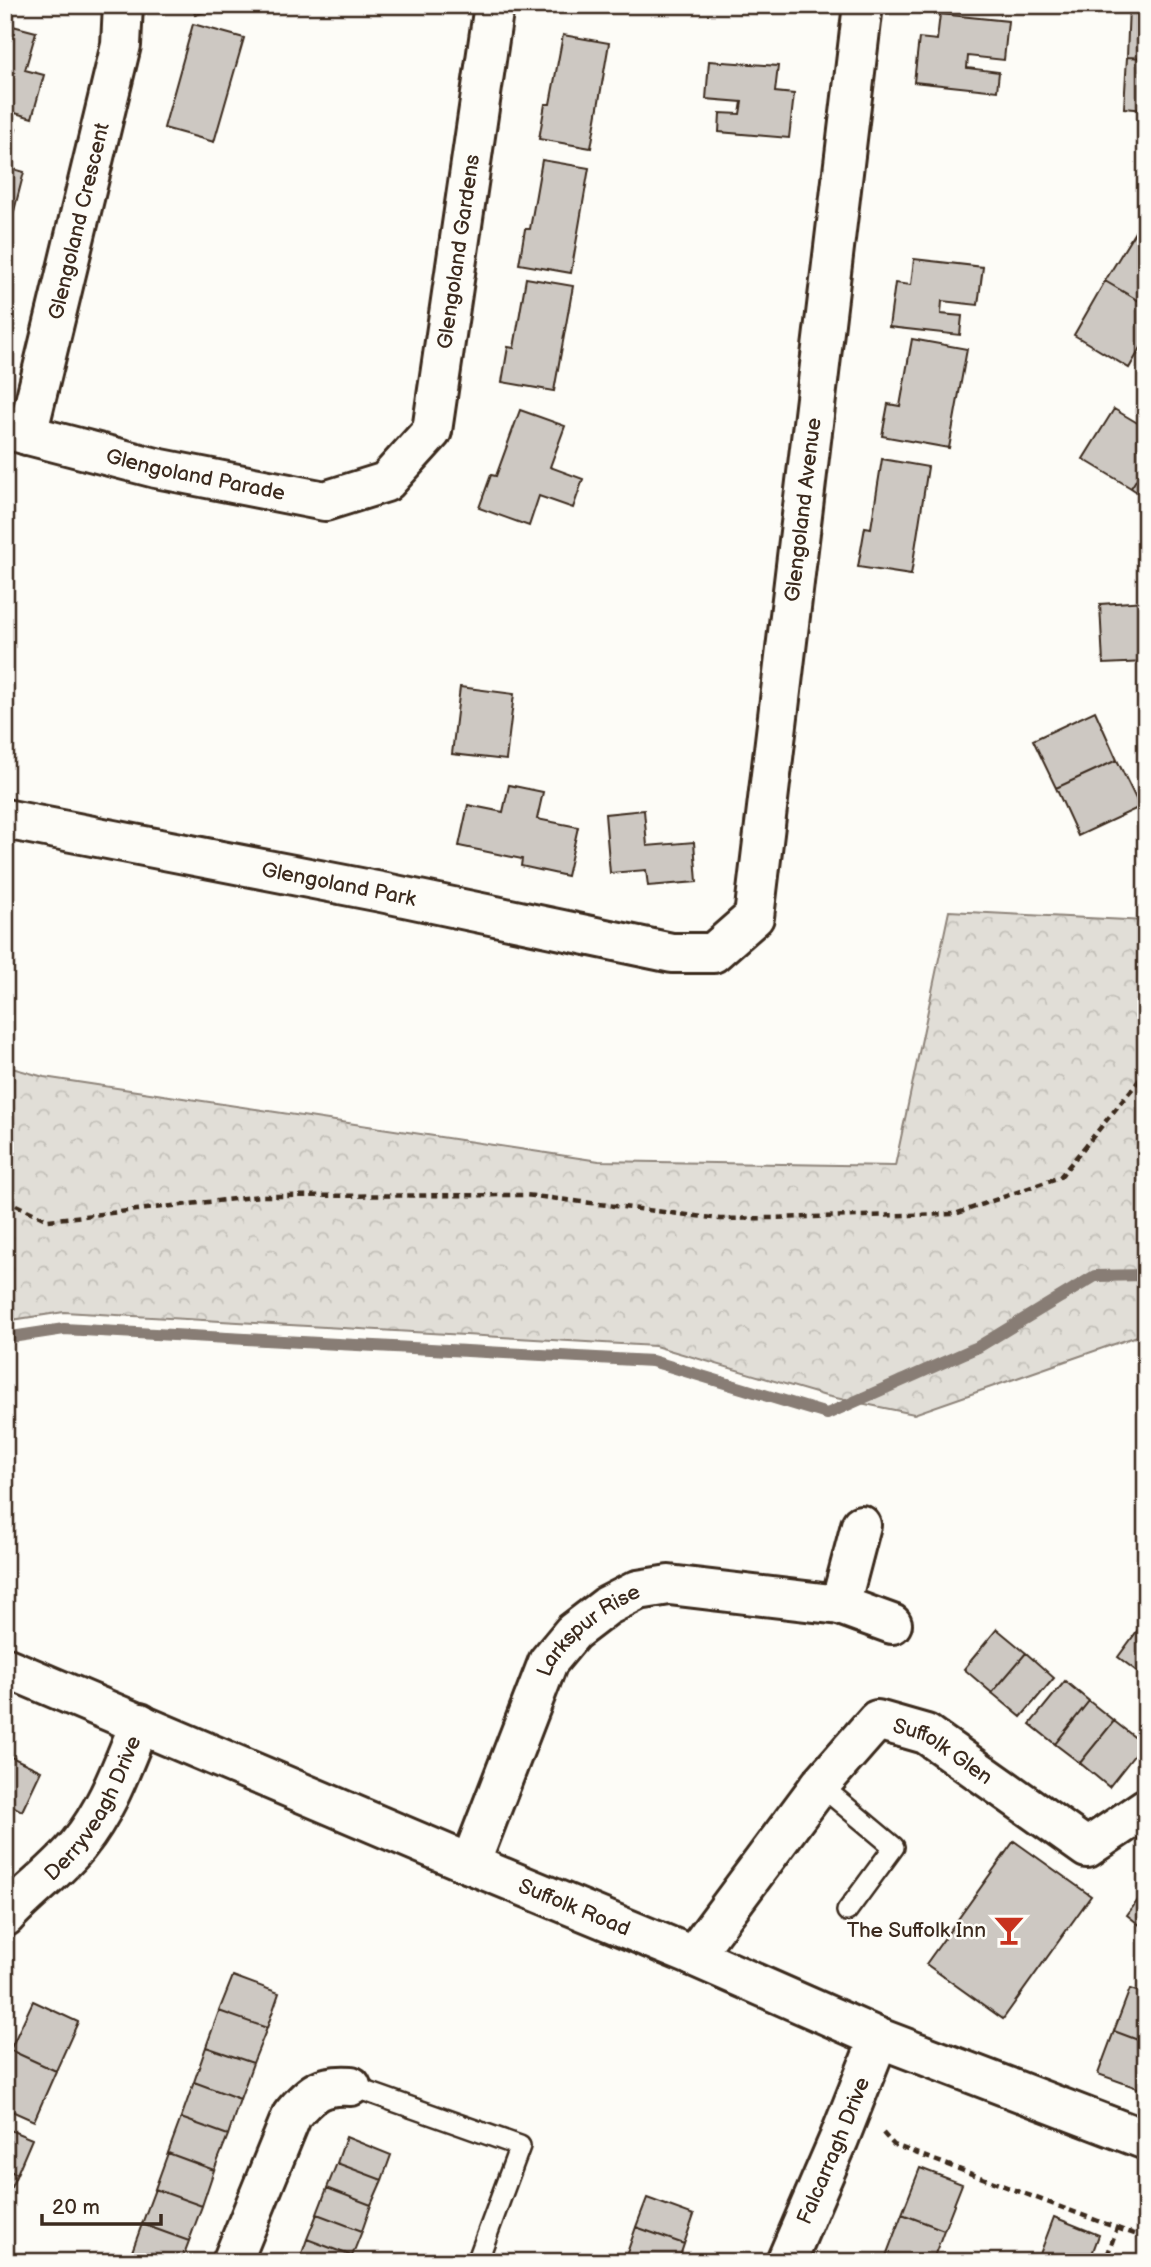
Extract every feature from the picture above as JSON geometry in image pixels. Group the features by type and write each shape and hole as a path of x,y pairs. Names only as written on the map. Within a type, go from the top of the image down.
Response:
{"street":[{"name":"Glengoland Crescent","path":"16,432 121,45 123,5"},
{"name":"Glengoland Gardens","path":"386,482 432,431 494,5"},
{"name":"Glengoland Avenue","path":"672,953 713,953 754,918 863,5"},
{"name":"Glengoland Parade","path":"16,432 156,468 325,501 386,482"},
{"name":"Glengoland Park","path":"5,819 381,892 672,953"},
{"path":"840,1605 861,1525"},
{"name":"Larkspur Rise","path":"470,1864 548,1662 573,1632 607,1606 638,1590 669,1585 840,1605 892,1624"},
{"name":"Suffolk Road","path":"7,1673 140,1723 693,1956 879,2038 1146,2140"},
{"name":"Suffolk Glen","path":"693,1956 820,1785 877,1720 926,1734 1087,1848 1146,1808"},
{"name":"Derryveagh Drive","path":"5,1917 78,1847 103,1811 140,1723"},
{"name":"Falcarragh Drive","path":"786,2262 879,2038"},
{"path":"232,2262 292,2115 303,2101 317,2090 335,2085 351,2086"}],"lane":[{"path":"820,1785 894,1847 847,1911"},
{"path":"351,2086 520,2146 477,2262"}],"path":[{"path":"5,1200 48,1220 275,1195 526,1195 720,1219 955,1214 1060,1177 1146,1072"},
{"path":"854,2101 894,2145 1146,2238"},
{"path":"1105,2262 1117,2228"}],"green space":[{"path":"949,911 1146,921 1146,1333 914,1414 826,1396 655,1346 64,1312 5,1321 5,1066 44,1077 599,1161 895,1166"}],"building":[{"path":"192,5 229,5 195,15"},
{"path":"1129,5 1146,6 1146,58 1127,57"},
{"path":"940,14 1008,21 1004,60 968,56 967,68 999,72 997,91 914,82 919,38 937,40"},
{"path":"5,24 36,32 25,70 44,75 32,118 5,110"},
{"path":"193,24 244,38 214,142 164,128"},
{"path":"563,35 609,43 591,148 539,139 545,104 550,104"},
{"path":"1127,57 1146,58 1146,110 1124,108"},
{"path":"709,61 778,66 775,92 794,94 789,138 719,132 720,113 740,114 742,102 706,99"},
{"path":"5,126 16,129 6,167 24,172 13,215 5,213"},
{"path":"542,160 589,168 571,273 519,264 525,229 530,229"},
{"path":"1138,227 1146,232 1146,305 1105,281"},
{"path":"914,259 983,267 978,305 942,301 941,314 962,316 960,335 889,327 895,283 911,285"},
{"path":"526,278 573,286 554,391 502,382 508,347 514,348"},
{"path":"1105,281 1146,305 1146,339 1129,368 1074,335"},
{"path":"912,339 967,349 949,448 882,436 888,404 900,406"},
{"path":"1114,409 1146,428 1146,464 1131,488 1083,459"},
{"path":"520,410 565,426 550,467 583,479 573,508 539,496 529,526 479,508 491,475 496,476"},
{"path":"882,459 928,467 911,575 858,567 865,527 871,528"},
{"path":"1146,464 1146,498 1131,488"},
{"path":"1146,601 1146,662 1103,664 1100,604"},
{"path":"460,687 514,694 506,760 452,754"},
{"path":"1095,711 1117,760 1056,788 1033,740"},
{"path":"1117,760 1140,807 1078,836 1056,788"},
{"path":"509,785 543,792 537,819 578,827 567,876 521,866 522,859 459,846 468,805 503,812"},
{"path":"644,810 647,846 694,842 697,882 648,886 646,870 610,873 605,814"},
{"path":"1140,1627 1146,1632 1146,1678 1118,1657"},
{"path":"997,1629 1026,1653 992,1693 964,1669"},
{"path":"1026,1653 1054,1678 1021,1717 992,1693"},
{"path":"1065,1681 1089,1701 1055,1744 1030,1724"},
{"path":"1089,1701 1114,1721 1080,1763 1055,1744"},
{"path":"1114,1721 1143,1744 1109,1787 1080,1763"},
{"path":"5,1754 41,1771 22,1811 13,1806 5,1821"},
{"name":"The Suffolk Inn","path":"1014,1841 1091,1896 1003,2019 926,1964"},
{"path":"1146,1889 1146,1930 1127,1915"},
{"path":"233,1976 279,1993 267,2028 219,2011"},
{"path":"1130,1989 1146,1994 1146,2043 1114,2031"},
{"path":"33,2001 78,2022 56,2071 10,2050"},
{"path":"219,2011 267,2028 253,2063 206,2047"},
{"path":"1114,2031 1146,2043 1146,2091 1098,2074"},
{"path":"206,2047 253,2063 240,2099 194,2082"},
{"path":"10,2050 56,2071 34,2121 5,2108 5,2061"},
{"path":"194,2082 240,2099 228,2135 181,2118"},
{"path":"181,2118 228,2135 214,2170 168,2153"},
{"path":"5,2128 32,2139 17,2174 5,2169"},
{"path":"346,2137 391,2155 382,2180 337,2163"},
{"path":"168,2153 214,2170 202,2206 155,2189"},
{"path":"337,2163 382,2180 371,2205 327,2188"},
{"path":"920,2168 962,2184 944,2230 902,2214"},
{"path":"5,2169 17,2174 5,2201"},
{"path":"327,2188 371,2205 362,2231 317,2214"},
{"path":"155,2189 202,2206 189,2241 142,2224"},
{"path":"647,2198 694,2215 684,2244 636,2227"},
{"path":"317,2214 362,2231 352,2256 307,2239"},
{"path":"902,2214 944,2230 932,2262 884,2261"},
{"path":"1054,2217 1099,2235 1089,2262 1037,2262"},
{"path":"142,2224 189,2241 181,2262 129,2260"},
{"path":"636,2227 684,2244 678,2262 642,2262 626,2256"},
{"path":"307,2239 352,2256 350,2262 299,2262"}],"waterway":[{"path":"5,1338 64,1329 652,1361 827,1414 978,1347 1095,1276 1146,1275"}],"place":[{"name":"The Suffolk Inn","path":"1009,1930"}]}
